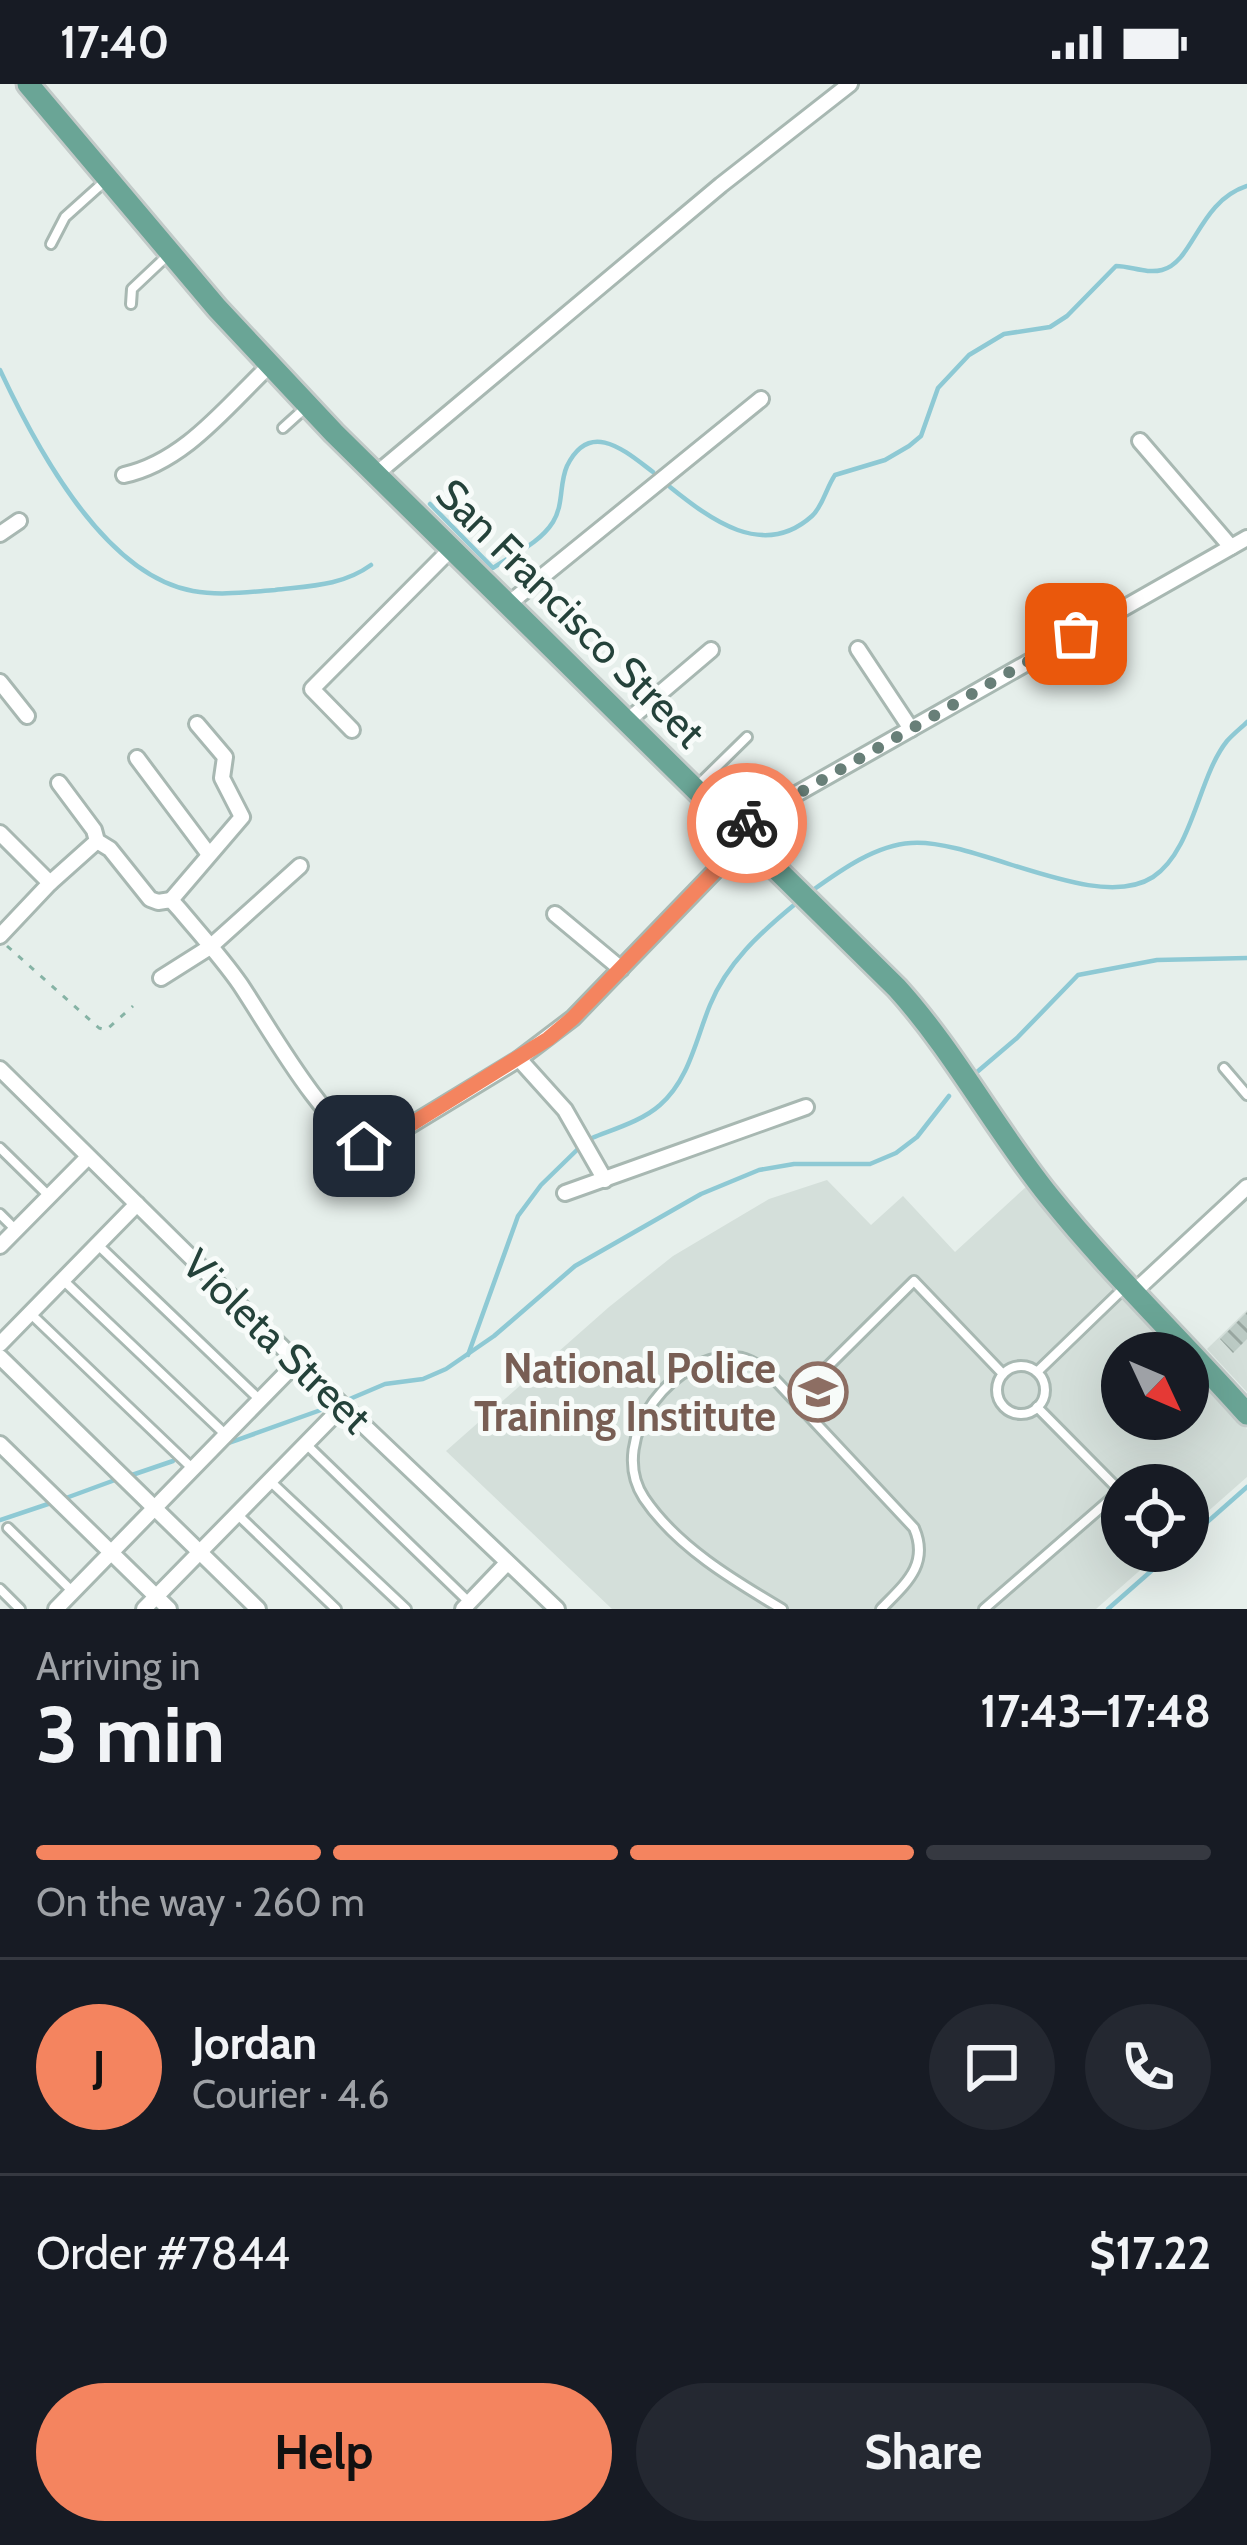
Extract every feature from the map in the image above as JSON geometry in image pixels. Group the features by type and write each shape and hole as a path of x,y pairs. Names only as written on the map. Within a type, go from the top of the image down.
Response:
{"main road":[{"name":"San Francisco Street","path":"28,84 307,406 916,1010 1030,1172 1247,1414"}],"street":[{"path":"375,475 721,185 850,84"},
{"path":"124,475 146,469 183,448 269,366"},
{"path":"506,606 761,399"},
{"path":"1140,441 1231,547"},
{"path":"0,534 19,521"},
{"path":"59,783 98,842 110,849 150,899 171,900 210,947 295,1072 364,1146 381,1143 519,1059 573,1018 739,836 911,729 1247,538"},
{"path":"352,730 313,689 450,550"},
{"path":"858,649 911,729"},
{"path":"625,722 711,650"},
{"path":"0,682 27,716"},
{"path":"171,900 208,853 239,824 242,812 222,778 225,757 197,724"},
{"path":"137,758 208,853"},
{"path":"0,833 50,883"},
{"path":"0,938 50,883 98,842"},
{"path":"161,978 210,947 300,866"},
{"path":"555,914 621,969"},
{"path":"519,1059 565,1110 605,1180"},
{"name":"Violeta Street","path":"0,1069 297,1362 557,1609"},
{"path":"566,1193 806,1107"},
{"path":"0,1246 88,1157"},
{"path":"1132,1288 1247,1187"},
{"path":"0,1344 137,1204"},
{"path":"0,1357 258,1609"},
{"path":"56,1609 297,1362"},
{"path":"144,1609 343,1406"},
{"path":"0,1444 170,1609"},
{"path":"466,1606 506,1564"}],"lane":[{"path":"51,244 65,217 107,179"},
{"path":"131,304 132,289 170,253"},
{"path":"284,428 307,406"},
{"path":"694,789 747,736"},
{"path":"713,809 746,781"},
{"path":"1224,1068 1247,1095"},
{"path":"0,1148 49,1196"},
{"path":"0,1214 16,1230"},
{"path":"98,1244 260,1400"},
{"path":"63,1280 226,1435"},
{"path":"795,1400 914,1280 1004,1374"},
{"path":"1037,1372 1132,1288"},
{"path":"30,1313 193,1469"},
{"path":"782,1609 746,1590 673,1529 643,1497 632,1453 649,1409 692,1367 715,1358 745,1358 767,1371 904,1516 920,1542 917,1569 881,1609"},
{"path":"1016,1366 1037,1372 1045,1390 1037,1407 1023,1414 1007,1409 997,1388 1004,1374 1016,1366"},
{"path":"983,1609 1120,1491 1037,1407"},
{"path":"306,1444 466,1606"},
{"path":"270,1480 406,1609"},
{"path":"237,1514 337,1609"},
{"path":"8,1528 73,1592"},
{"path":"0,1589 20,1609"}],"path":[{"path":"0,938 99,1028 106,1030 133,1006"}],"shaded area":[{"name":"National Police Training Institute","path":"827,1180 871,1225 903,1196 955,1252 1027,1186 1159,1332 1101,1332 1101,1440 1209,1440 1209,1387 1247,1429 1247,1477 1209,1510 1209,1464 1101,1464 1101,1572 1138,1572 1096,1609 612,1609 446,1451 673,1256 769,1199"},
{"path":"1247,1310 1247,1392 1209,1351"}],"building":[{"path":"1247,1312 1247,1339 1233,1353 1220,1339"}],"waterway":[{"path":"670,487 738,530 775,535 793,529 816,512 835,475 885,460 921,436 938,388 969,355 1004,334 1050,327 1116,266 1156,271 1173,265 1218,205 1247,186"},
{"path":"0,370 32,434 76,503 130,560 160,580 193,591 244,593 325,584 371,565"},
{"path":"430,504 493,568 547,530 559,508 567,466 586,444 620,448 653,472"},
{"path":"813,890 872,853 911,843 968,851 1100,887 1129,886 1153,877 1177,850 1217,756 1247,722"},
{"path":"592,1138 645,1116 670,1095 735,962 794,905"},
{"path":"977,1072 1078,975 1157,960 1247,958"},
{"path":"345,1401 385,1384 423,1379 446,1369 494,1336 575,1266 701,1194 759,1170 794,1164 870,1164 896,1153 917,1137 949,1096"},
{"path":"468,1355 518,1216 541,1185 580,1147"},
{"path":"226,1444 332,1406"},
{"path":"132,1475 173,1461"},
{"path":"66,1498 115,1480"},
{"path":"1209,1520 1247,1487"},
{"path":"0,1520 51,1503"},
{"path":"1108,1609 1150,1572"}],"way so far":[{"path":"747,823 1076,634"}],"place":[{"name":"National Police Training Institute","path":"818,1392"}],"route":[{"path":"364,1146 381,1143 423,1118 519,1059 573,1018 744,841 734,830 747,823"}]}
